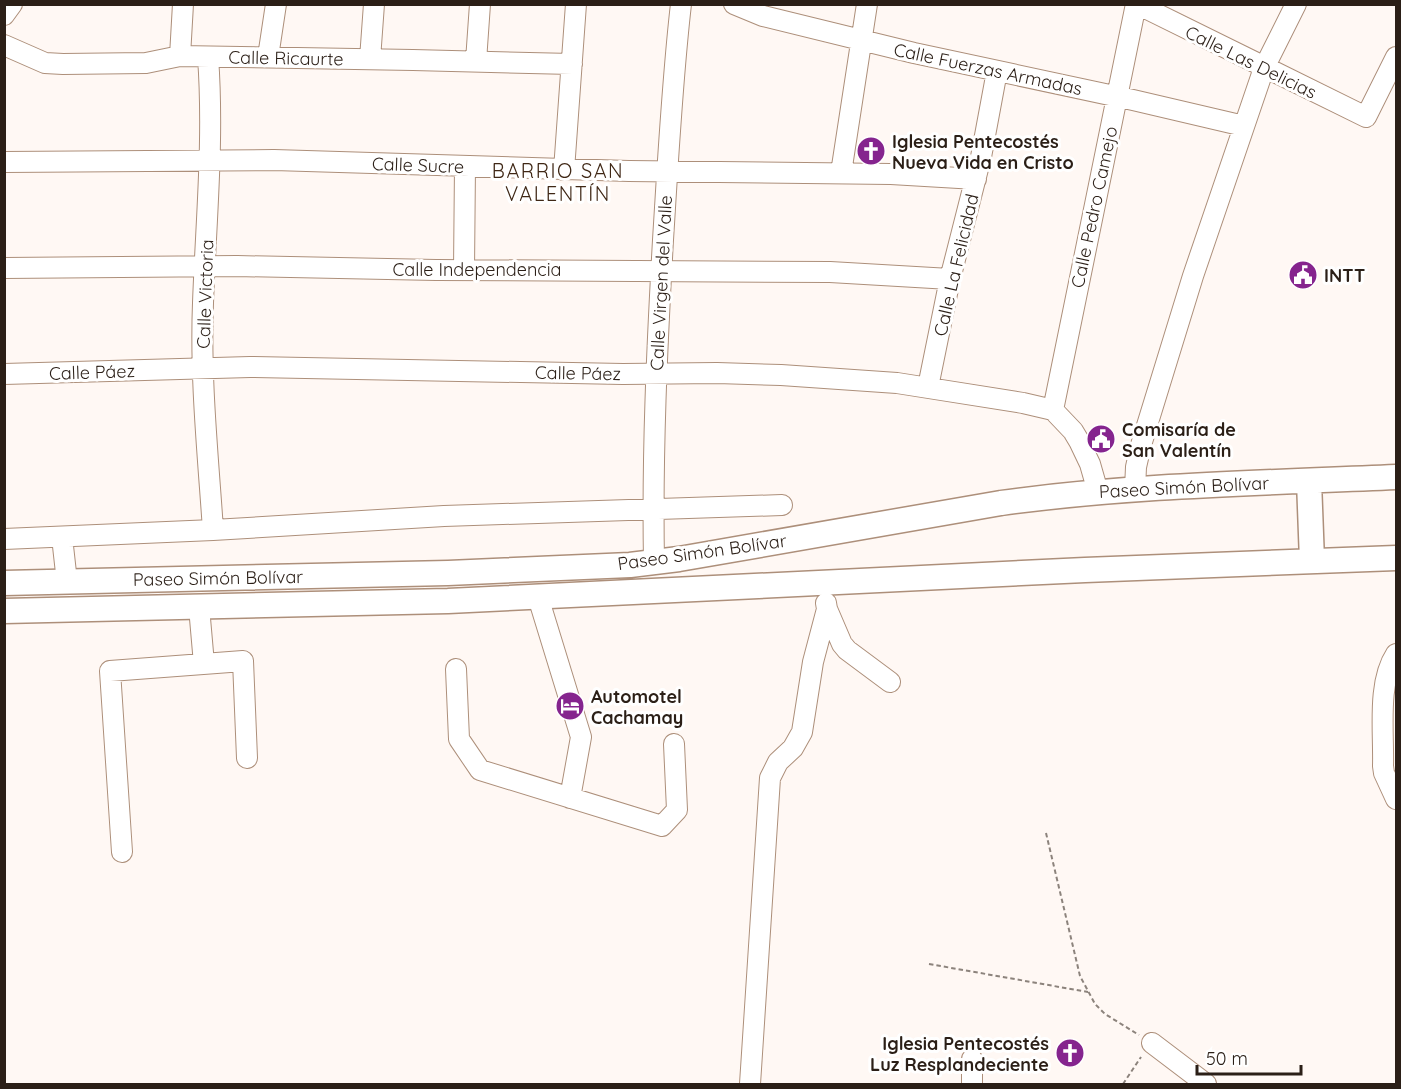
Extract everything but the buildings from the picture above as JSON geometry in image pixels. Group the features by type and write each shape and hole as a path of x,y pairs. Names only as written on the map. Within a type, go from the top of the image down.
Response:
{"main road":[{"name":"Paseo Simón Bolívar","path":"4,584 459,573 654,562 1001,502 1135,489 1396,477"},
{"path":"1309,481 1312,561"},
{"name":"Paseo Simón Bolívar","path":"4,611 538,597 824,582 1396,558"}],"street":[{"path":"4,15 12,4"},
{"path":"180,56 183,4"},
{"path":"268,57 276,4"},
{"path":"370,59 374,4"},
{"path":"476,61 480,4"},
{"path":"564,170 576,4"},
{"name":"Calle Virgen del Valle","path":"654,562 656,373 681,4"},
{"name":"Calle Fuerzas Armadas","path":"734,4 764,10 860,40 1244,126"},
{"path":"841,173 867,4"},
{"name":"Calle Las Delicias","path":"1137,4 1169,12 1264,68 1366,117 1396,57"},
{"name":"Calle Pedro Camejo","path":"1053,410 1137,4"},
{"path":"1135,489 1136,467 1141,445 1193,276 1264,68 1296,4"},
{"name":"Calle Ricaurte","path":"4,45 37,60 63,64 146,63 180,56 572,64"},
{"name":"Calle Victoria","path":"208,57 211,98 211,162 205,266 203,368 213,530"},
{"name":"Calle La Felicidad","path":"928,387 950,279 976,179 997,71"},
{"name":"Calle Sucre","path":"4,162 273,160 564,170 841,173 976,179"},
{"path":"464,270 465,166"},
{"name":"Calle Independencia","path":"4,268 205,266 830,272 950,279"},
{"name":"Calle Páez","path":"4,374 203,368 781,375 871,380 928,387 1053,410"},
{"path":"1053,410 1073,431 1079,441 1090,464 1098,492"},
{"name":"Paseo Simón Bolívar","path":"4,539 213,530 444,516 782,505"},
{"path":"62,537 67,582"},
{"path":"824,582 827,609 842,644 890,682"},
{"path":"538,597 581,737 570,798"},
{"path":"199,607 204,664"},
{"path":"750,1084 770,778 778,762 793,748 802,732 813,662 827,609"},
{"path":"1396,654 1385,676 1383,766 1396,799"},
{"path":"122,852 110,671 243,661 247,758"},
{"path":"456,669 459,740 480,770 662,826 677,810 674,744"},
{"path":"1152,1043 1206,1084"},
{"path":"972,1059 972,1084"}],"path":[{"path":"1046,833 1080,976 1088,992 1105,1014 1152,1043 1123,1084"},
{"path":"929,964 1088,992"}],"place":[{"name":"Iglesia Pentecostés Nueva Vida en Cristo","path":"871,151"},
{"name":"INTT","path":"1303,275"},
{"name":"Comisaría de San Valentín","path":"1101,439"},
{"name":"Automotel Cachamay","path":"570,706"},
{"name":"Iglesia Pentecostés Luz Resplandeciente","path":"1070,1053"}],"district":[{"name":"BARRIO SAN VALENTÍN","path":"558,182"}]}
